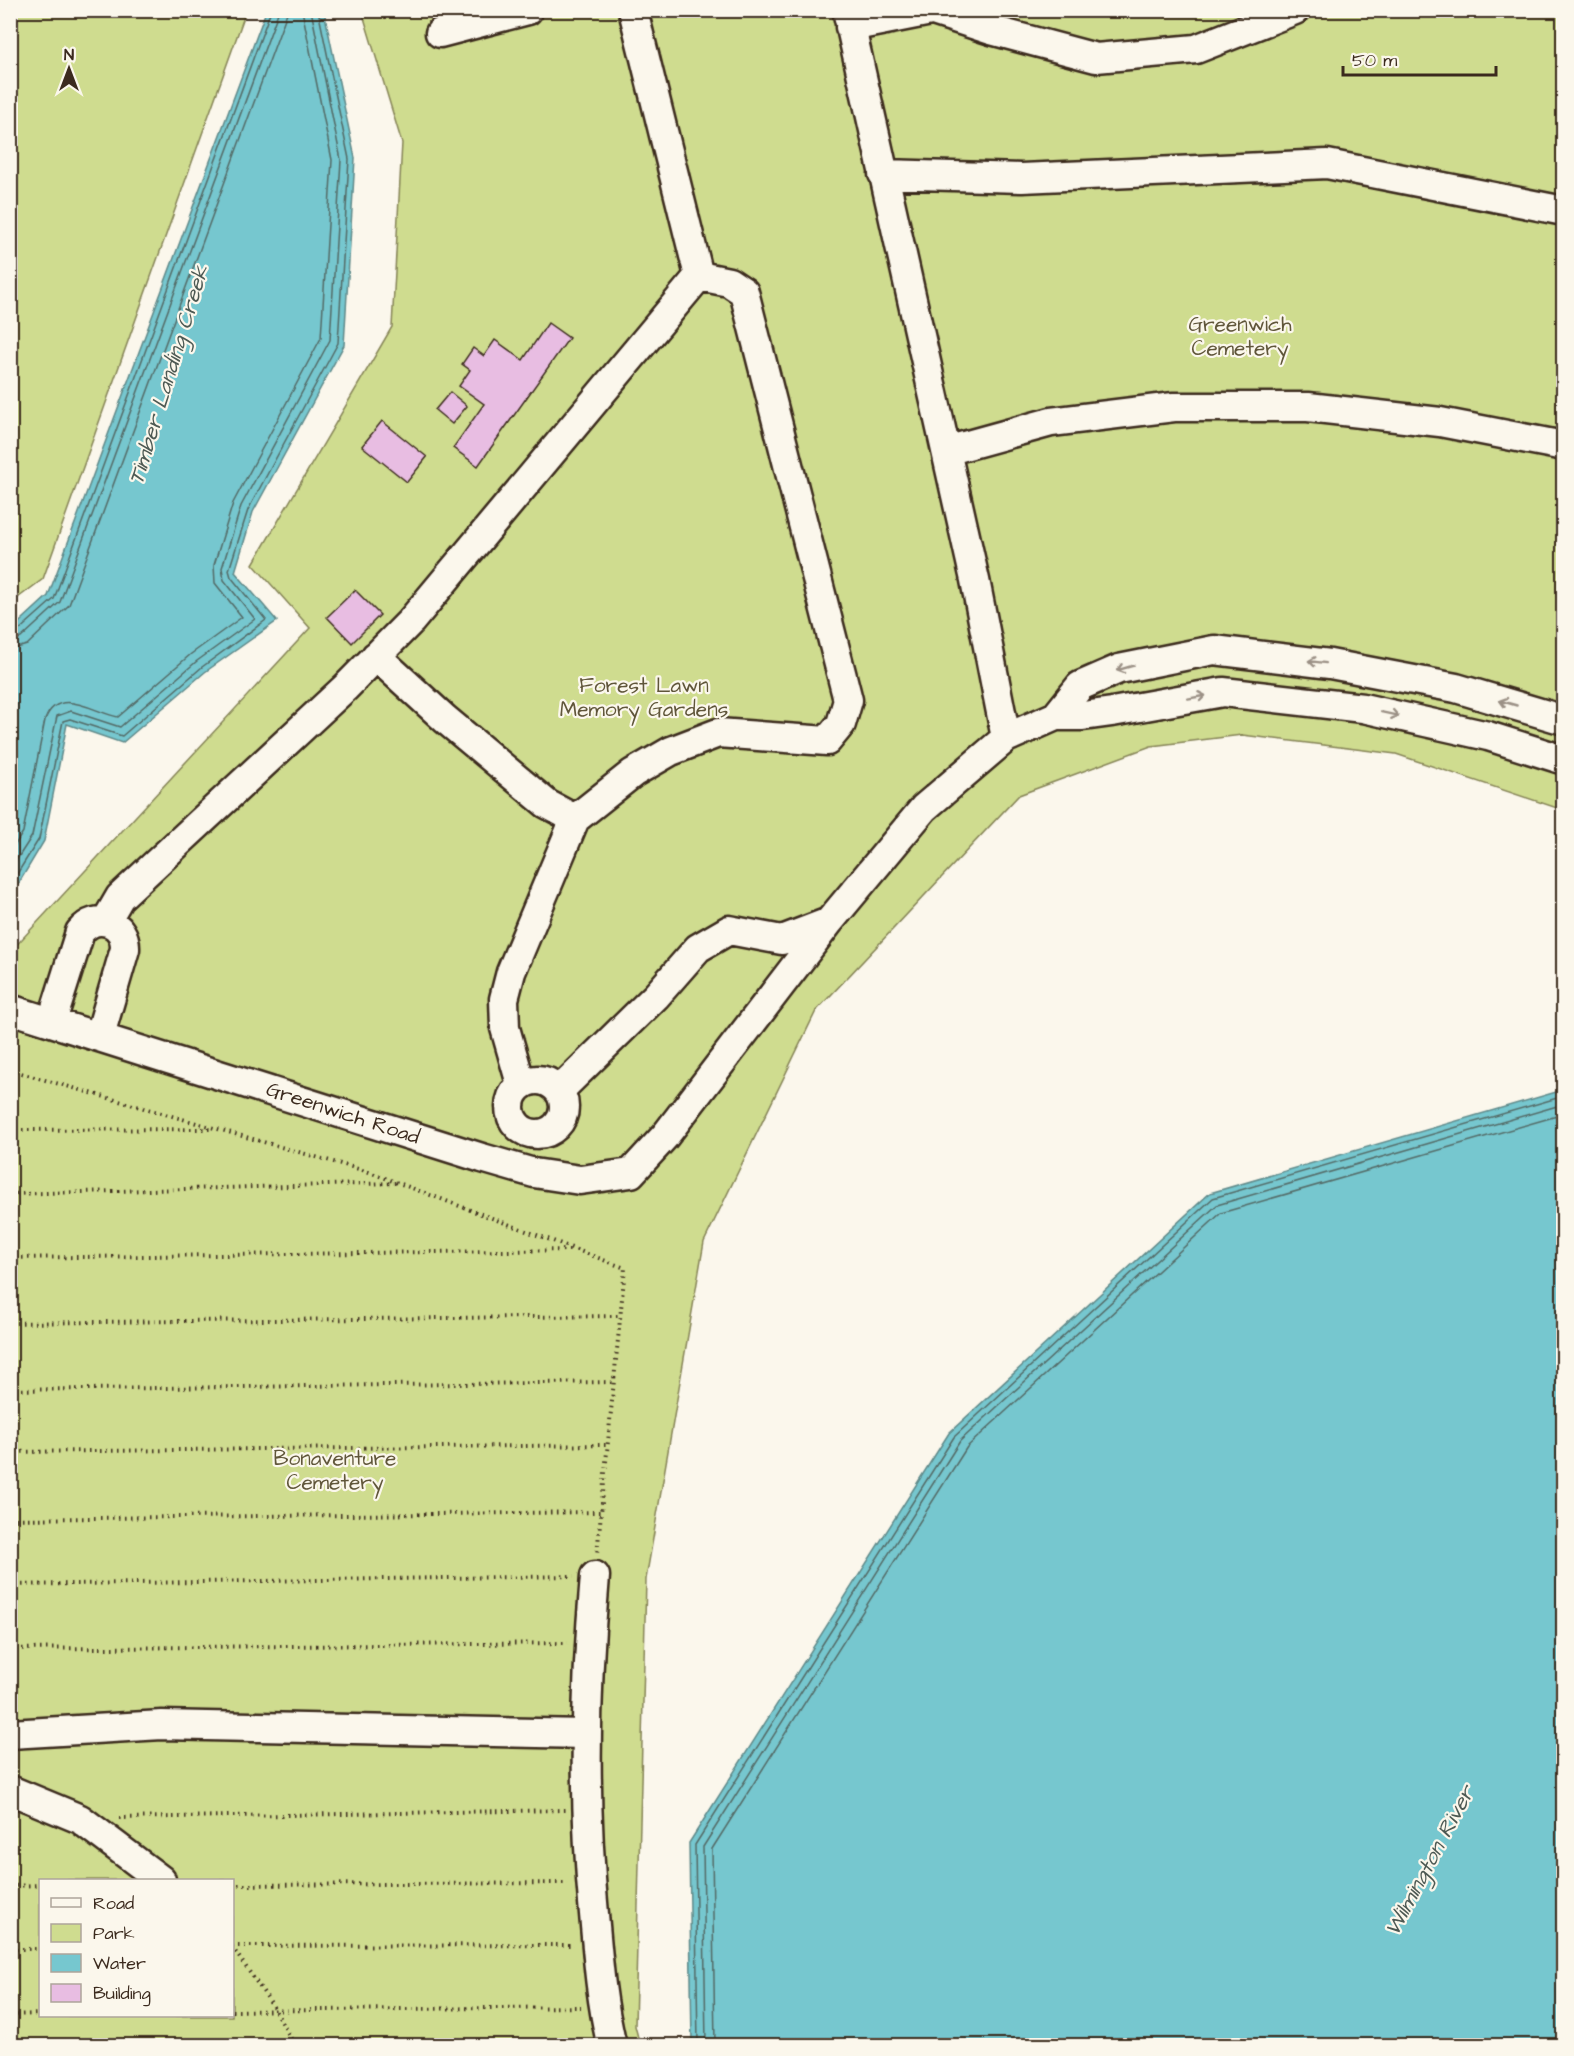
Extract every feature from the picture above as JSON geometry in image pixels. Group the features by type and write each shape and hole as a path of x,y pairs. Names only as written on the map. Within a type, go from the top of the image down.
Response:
{"street":[{"path":"440,33 528,10"},
{"path":"633,10 699,276"},
{"path":"1006,738 975,580 849,19 936,11 991,30 1096,58 1196,49 1295,10"},
{"path":"883,174 1022,178 1327,164 1563,212"},
{"path":"106,921 120,897 411,621 699,276"},
{"path":"521,1084 505,1028 504,999 511,972 575,819 633,773 672,752 718,732 827,741 841,724 848,700 744,292 729,282 699,276"},
{"path":"945,451 1051,422 1174,407 1308,407 1440,422 1563,446"},
{"path":"1056,716 1080,686 1119,669 1214,650 1330,664 1456,687 1563,720"},
{"path":"376,656 445,719 547,804 575,819"},
{"path":"1056,716 1112,712 1223,692 1363,708 1488,736 1563,760"},
{"name":"Greenwich Road","path":"10,1009 100,1035 534,1173 580,1180 631,1173 665,1136 829,922 924,808 1006,738 1056,716"},
{"path":"52,1021 80,932 91,922 106,921 119,928 125,941 125,949 100,1035"},
{"path":"559,1091 656,996 698,948 729,930 782,940 829,922"},
{"path":"534,1173 552,1129 561,1119 564,1109 559,1091 552,1084 539,1079 521,1084 510,1099 512,1118 520,1129 529,1133 544,1133 552,1129"},
{"path":"482,1158 512,1118"},
{"path":"595,1576 589,1642 586,1809 603,2007 612,2046"},
{"path":"10,1734 162,1725 586,1734"},
{"path":"10,1790 80,1819 158,1879"}],"path":[{"path":"10,1070 369,1172 625,1268 595,1576 10,1586"},
{"path":"10,1130 219,1129"},
{"path":"10,1194 400,1183"},
{"path":"10,1258 576,1250"},
{"path":"10,1323 620,1316"},
{"path":"10,1390 614,1382"},
{"path":"10,1452 608,1445"},
{"path":"10,1519 601,1512"},
{"path":"10,1649 589,1642"},
{"path":"80,1819 586,1809"},
{"path":"234,1885 591,1883"},
{"path":"10,1886 39,1886"},
{"path":"234,1947 597,1945"},
{"path":"10,1949 39,1948"},
{"path":"234,1950 275,2010 295,2046"},
{"path":"234,2011 603,2007"},
{"path":"10,2015 39,2014"}],"green space":[{"path":"11,10 246,11 43,579 11,603"},
{"path":"362,11 1563,11 1563,810 1396,754 1242,735 1151,746 1019,795 816,1011 704,1242 646,1579 635,2026 640,2045 11,2045 10,952 310,628 253,564 392,327 402,143"}],"water":[{"name":"Timber Landing Creek","path":"266,11 324,11 355,158 344,345 253,512 235,572 277,621 205,672 122,743 67,724 44,841 11,896 11,630 48,596"},
{"name":"Wilmington River","path":"1563,1090 1563,2045 692,2045 689,1843 949,1433 1210,1193"}],"building":[{"path":"548,323 569,338 478,466 453,448 484,404 459,386 470,370 462,364 473,348 484,356 495,340 523,360"},
{"path":"450,392 467,406 452,424 435,410"},
{"path":"382,421 427,457 407,482 362,446"},
{"path":"355,590 380,615 352,643 327,617"}],"park label":[{"name":"Greenwich Cemetery","path":"1240,336"},
{"name":"Forest Lawn Memory Gardens","path":"644,697"},
{"name":"Bonaventure Cemetery","path":"335,1470"}]}
